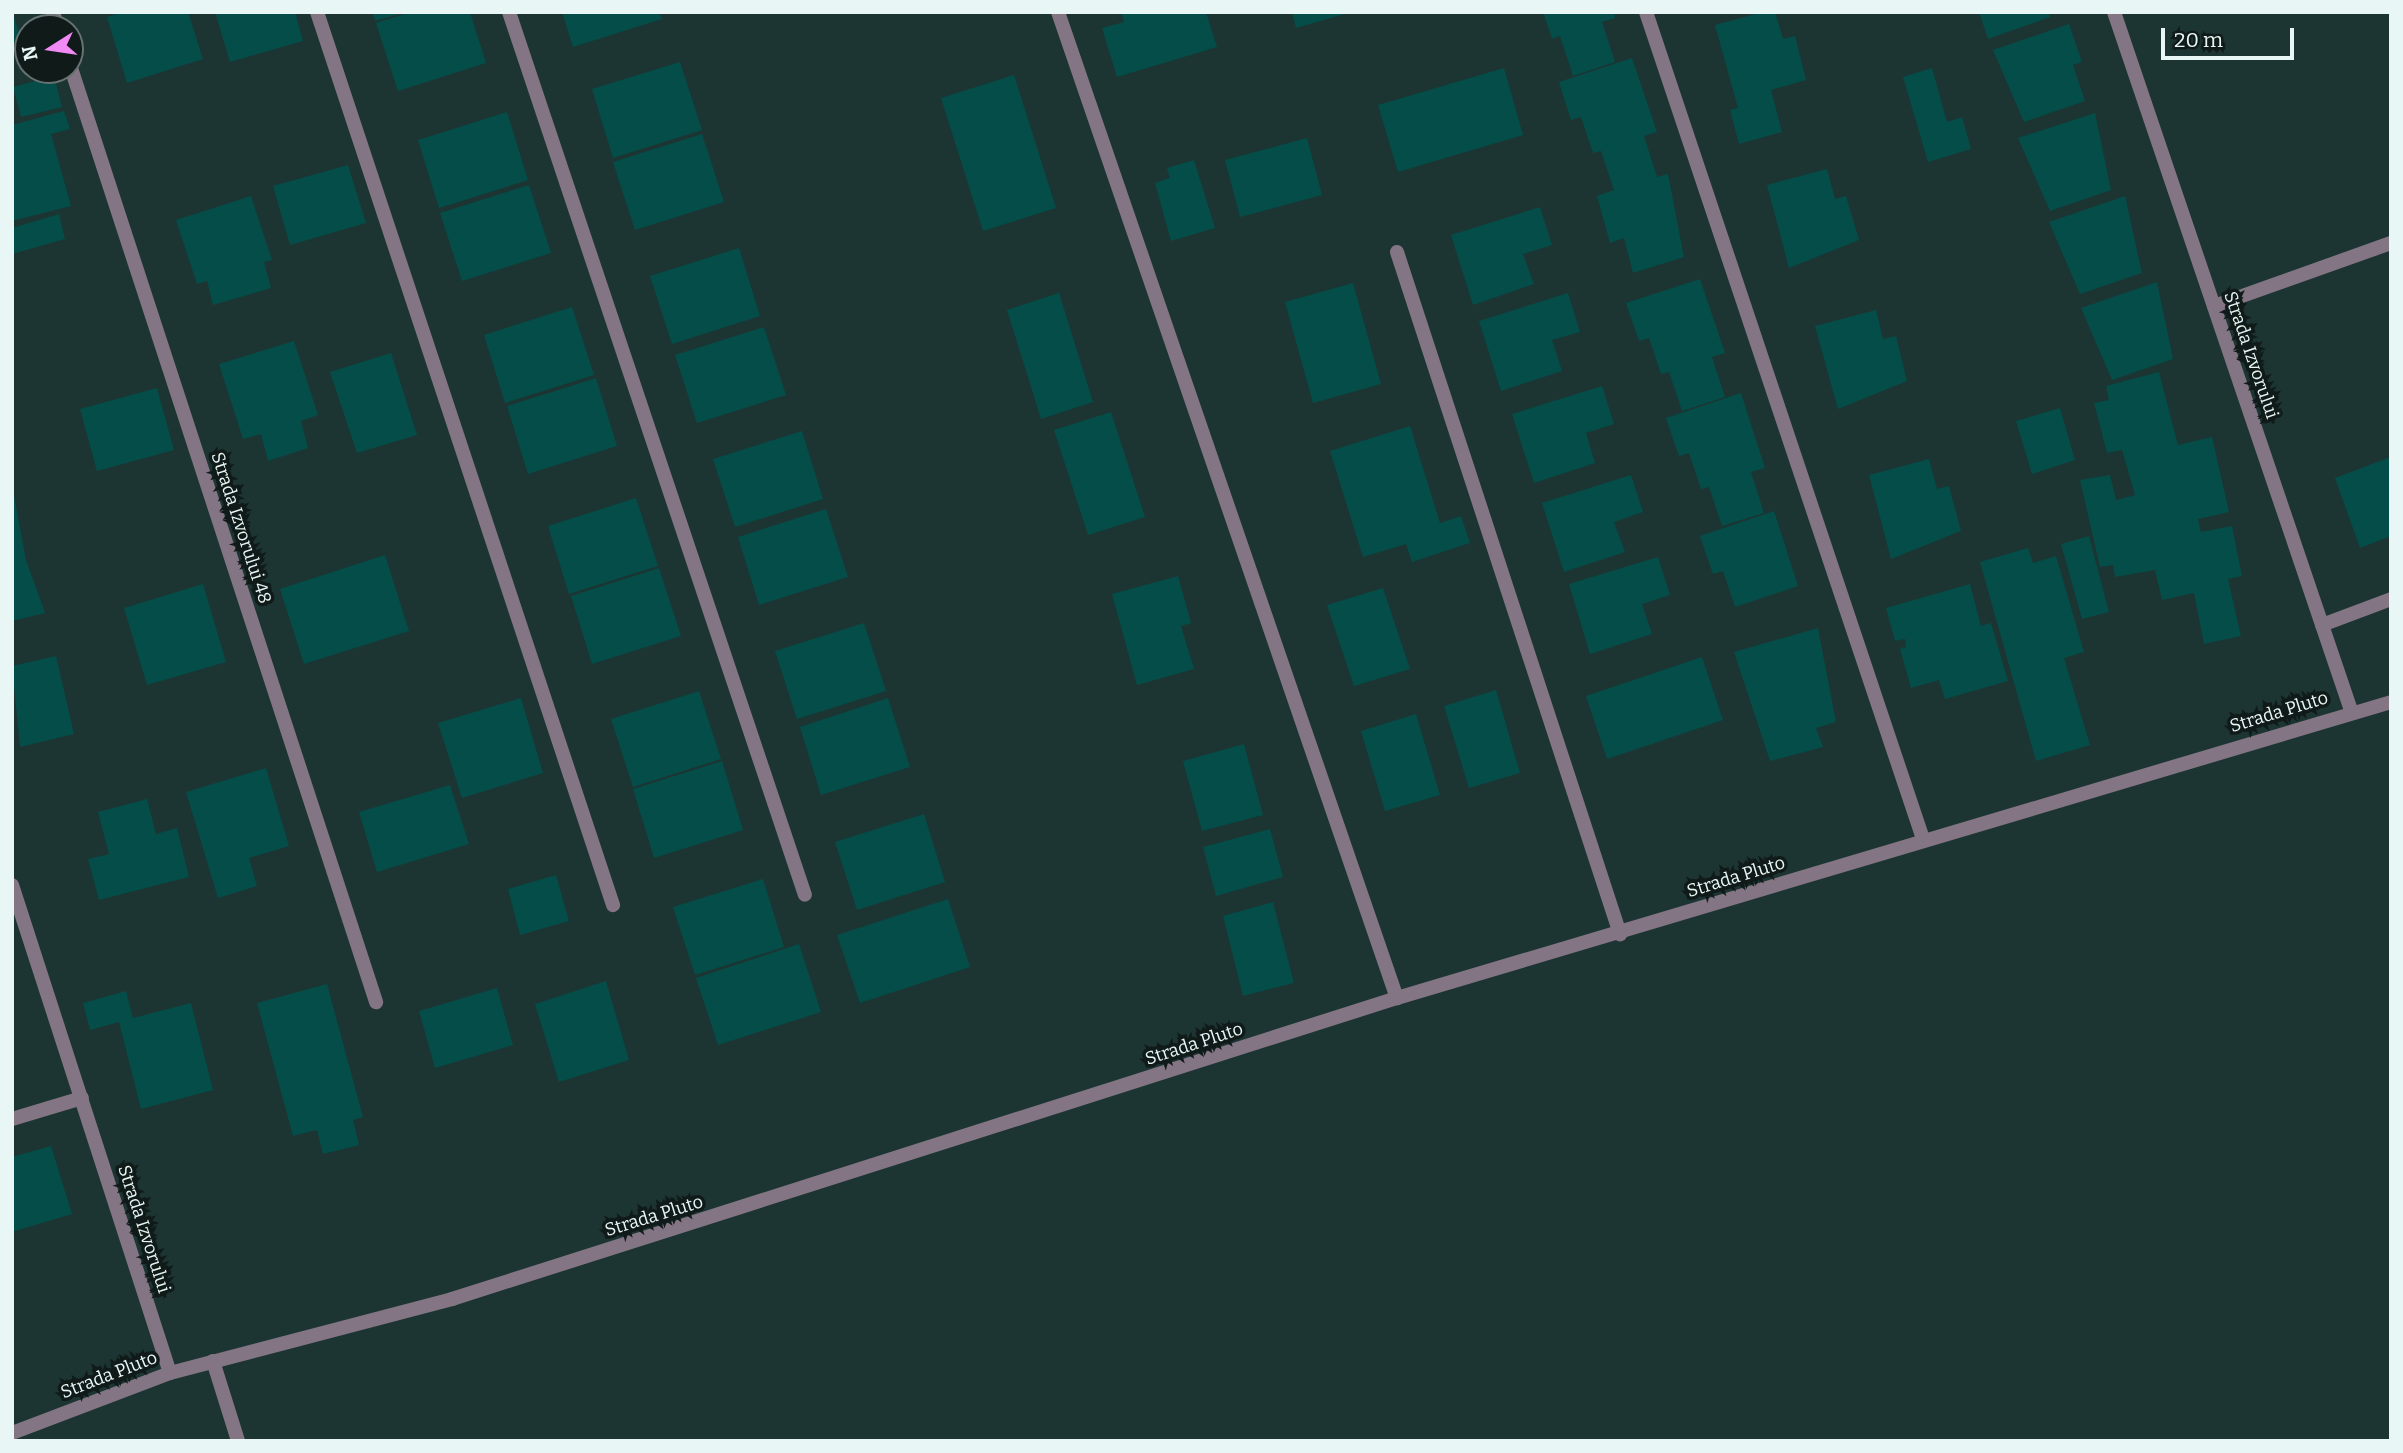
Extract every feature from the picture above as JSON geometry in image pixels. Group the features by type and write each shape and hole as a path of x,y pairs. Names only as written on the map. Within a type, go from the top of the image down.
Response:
{"street":[{"path":"317,12 613,905"},
{"path":"509,12 805,895"},
{"path":"1058,12 1397,998"},
{"path":"1646,12 1923,839"},
{"name":"Strada Izvorului","path":"2114,12 2351,710"},
{"name":"Strada Izvorului 48","path":"76,84 376,1002"},
{"path":"2214,306 2391,243"},
{"path":"1398,252 1620,934"},
{"path":"2322,625 2391,599"},
{"name":"Strada Pluto","path":"12,1433 170,1373 452,1299 1397,998 1620,934 2351,710 2391,702"},
{"name":"Strada Izvorului","path":"12,885 170,1373"},
{"path":"12,1119 82,1098"},
{"path":"213,1361 238,1441"}],"building":[{"path":"12,12 14,42 12,43"},
{"path":"122,12 188,12 203,59 127,83 107,17"},
{"path":"215,12 295,12 303,41 230,62"},
{"path":"372,12 402,12 403,13 375,21"},
{"path":"410,12 470,12 486,63 398,91 376,23"},
{"path":"562,12 659,12 662,19 573,47"},
{"path":"1121,12 1206,12 1217,47 1117,77 1102,28 1124,22"},
{"path":"1292,12 1348,12 1348,13 1296,28"},
{"path":"1543,12 1614,12 1615,18 1602,22 1615,62 1573,76 1560,36 1552,39"},
{"path":"1763,12 1775,12 1783,39 1795,36 1806,80 1771,90 1782,132 1739,144 1730,110 1738,108 1715,25"},
{"path":"1979,12 2048,12 2050,17 1988,39"},
{"path":"2069,24 2082,62 2073,65 2085,101 2024,122 1993,50"},
{"path":"1632,58 1657,132 1644,136 1657,177 1668,174 1684,257 1633,273 1624,238 1610,243 1597,196 1614,190 1601,151 1593,153 1581,117 1571,120 1559,82"},
{"path":"680,62 702,130 613,158 592,89"},
{"path":"1504,68 1523,135 1398,172 1378,105"},
{"path":"1932,68 1947,122 1962,117 1971,149 1928,162 1903,77"},
{"path":"1014,75 1056,208 983,231 941,98"},
{"path":"24,84 56,84 62,107 21,117 13,87"},
{"path":"64,111 70,129 51,134 71,206 12,221 12,125"},
{"path":"507,112 528,180 439,208 418,140"},
{"path":"2095,113 2111,190 2050,211 2018,138"},
{"path":"702,134 724,202 635,230 613,162"},
{"path":"1307,138 1322,195 1240,217 1225,160"},
{"path":"1194,160 1215,228 1171,241 1155,183 1170,178 1167,168"},
{"path":"348,165 366,223 290,245 273,186"},
{"path":"1827,169 1835,199 1846,196 1859,240 1789,268 1767,185"},
{"path":"529,185 551,253 462,281 440,213"},
{"path":"251,196 272,260 264,262 271,288 213,305 207,281 197,284 176,220"},
{"path":"2125,196 2142,273 2080,294 2049,222"},
{"path":"1540,207 1552,245 1523,254 1534,284 1473,305 1451,235"},
{"path":"59,214 65,239 12,254 12,228"},
{"path":"739,248 760,316 672,344 650,276"},
{"path":"1700,279 1725,353 1712,357 1725,397 1682,411 1669,372 1661,374 1649,338 1639,341 1626,303"},
{"path":"2157,282 2173,359 2112,380 2081,308"},
{"path":"1353,283 1381,384 1313,403 1285,302"},
{"path":"1059,293 1093,402 1041,419 1007,310"},
{"path":"1568,293 1580,332 1552,340 1562,371 1501,391 1479,321"},
{"path":"572,307 594,375 505,403 484,335"},
{"path":"1876,310 1883,339 1896,336 1907,381 1838,409 1815,326"},
{"path":"764,327 786,395 697,423 675,355"},
{"path":"294,341 318,415 301,421 308,448 268,461 261,434 243,439 219,364"},
{"path":"391,353 417,435 357,453 330,372"},
{"path":"2159,372 2178,445 2212,437 2229,512 2198,519 2201,532 2232,526 2242,576 2228,579 2241,636 2204,644 2194,593 2162,600 2155,570 2115,577 2113,565 2100,567 2080,480 2110,475 2116,500 2135,495 2122,450 2107,453 2094,403 2109,400 2106,386"},
{"path":"596,378 617,446 528,474 507,406"},
{"path":"1602,386 1614,424 1586,433 1595,463 1534,483 1512,414"},
{"path":"157,388 174,450 97,471 80,409"},
{"path":"1741,393 1765,468 1751,472 1764,513 1722,526 1709,487 1701,489 1689,453 1679,456 1666,418"},
{"path":"2060,408 2075,460 2032,474 2016,421"},
{"path":"1111,412 1145,517 1088,535 1054,430"},
{"path":"1410,426 1440,523 1461,516 1470,543 1412,562 1406,544 1363,557 1330,451"},
{"path":"802,431 823,499 735,527 713,459"},
{"path":"2391,457 2391,536 2360,548 2335,478"},
{"path":"1929,459 1937,489 1949,486 1961,531 1891,559 1869,475"},
{"path":"1631,475 1643,512 1614,522 1625,552 1564,572 1542,503"},
{"path":"12,485 26,560 45,613 12,621"},
{"path":"636,498 658,566 569,594 548,526"},
{"path":"826,509 848,577 759,605 738,537"},
{"path":"1774,511 1798,586 1735,607 1723,571 1713,574 1700,536"},
{"path":"2089,536 2109,612 2082,619 2061,544"},
{"path":"2028,548 2033,563 2056,556 2084,652 2064,658 2090,745 2036,761 1980,562"},
{"path":"385,555 409,631 304,664 280,589"},
{"path":"1658,557 1670,595 1642,604 1652,634 1590,654 1569,584"},
{"path":"659,568 681,636 592,664 571,596"},
{"path":"1178,576 1191,623 1181,626 1194,669 1137,685 1112,594"},
{"path":"203,584 226,662 147,685 124,608"},
{"path":"1970,584 1981,626 1991,623 2008,681 1945,699 1939,680 1911,688 1900,649 1906,647 1905,639 1895,641 1886,608"},
{"path":"1383,588 1410,669 1354,686 1327,605"},
{"path":"864,623 886,691 797,719 775,651"},
{"path":"1818,628 1836,722 1816,728 1823,747 1770,761 1734,652"},
{"path":"56,656 74,734 20,747 12,666"},
{"path":"1702,657 1723,720 1607,759 1586,696"},
{"path":"1496,690 1520,773 1469,788 1444,706"},
{"path":"699,691 721,759 633,787 611,719"},
{"path":"521,698 543,773 462,798 438,723"},
{"path":"888,698 910,767 821,795 800,727"},
{"path":"1416,714 1440,795 1385,811 1361,731"},
{"path":"1244,744 1263,815 1202,831 1183,761"},
{"path":"722,761 743,830 654,858 633,789"},
{"path":"266,768 289,846 249,858 257,886 218,898 186,792"},
{"path":"450,785 469,844 377,872 359,812"},
{"path":"147,799 156,834 177,828 189,877 99,900 88,859 109,854 98,812"},
{"path":"924,814 945,882 857,910 835,842"},
{"path":"1270,829 1283,877 1216,896 1203,847"},
{"path":"556,875 569,921 520,935 508,889"},
{"path":"763,879 784,947 695,975 673,907"},
{"path":"948,899 970,967 860,1003 837,935"},
{"path":"1273,902 1294,983 1243,996 1223,916"},
{"path":"799,944 821,1012 718,1045 696,978"},
{"path":"606,981 629,1060 559,1082 535,1004"},
{"path":"327,984 363,1117 353,1120 359,1145 323,1154 317,1130 293,1136 257,1003"},
{"path":"497,988 513,1045 435,1068 419,1011"},
{"path":"126,991 133,1018 191,1003 213,1090 141,1109 119,1022 90,1030 83,1003"},
{"path":"51,1146 72,1214 12,1232 12,1157"}]}
